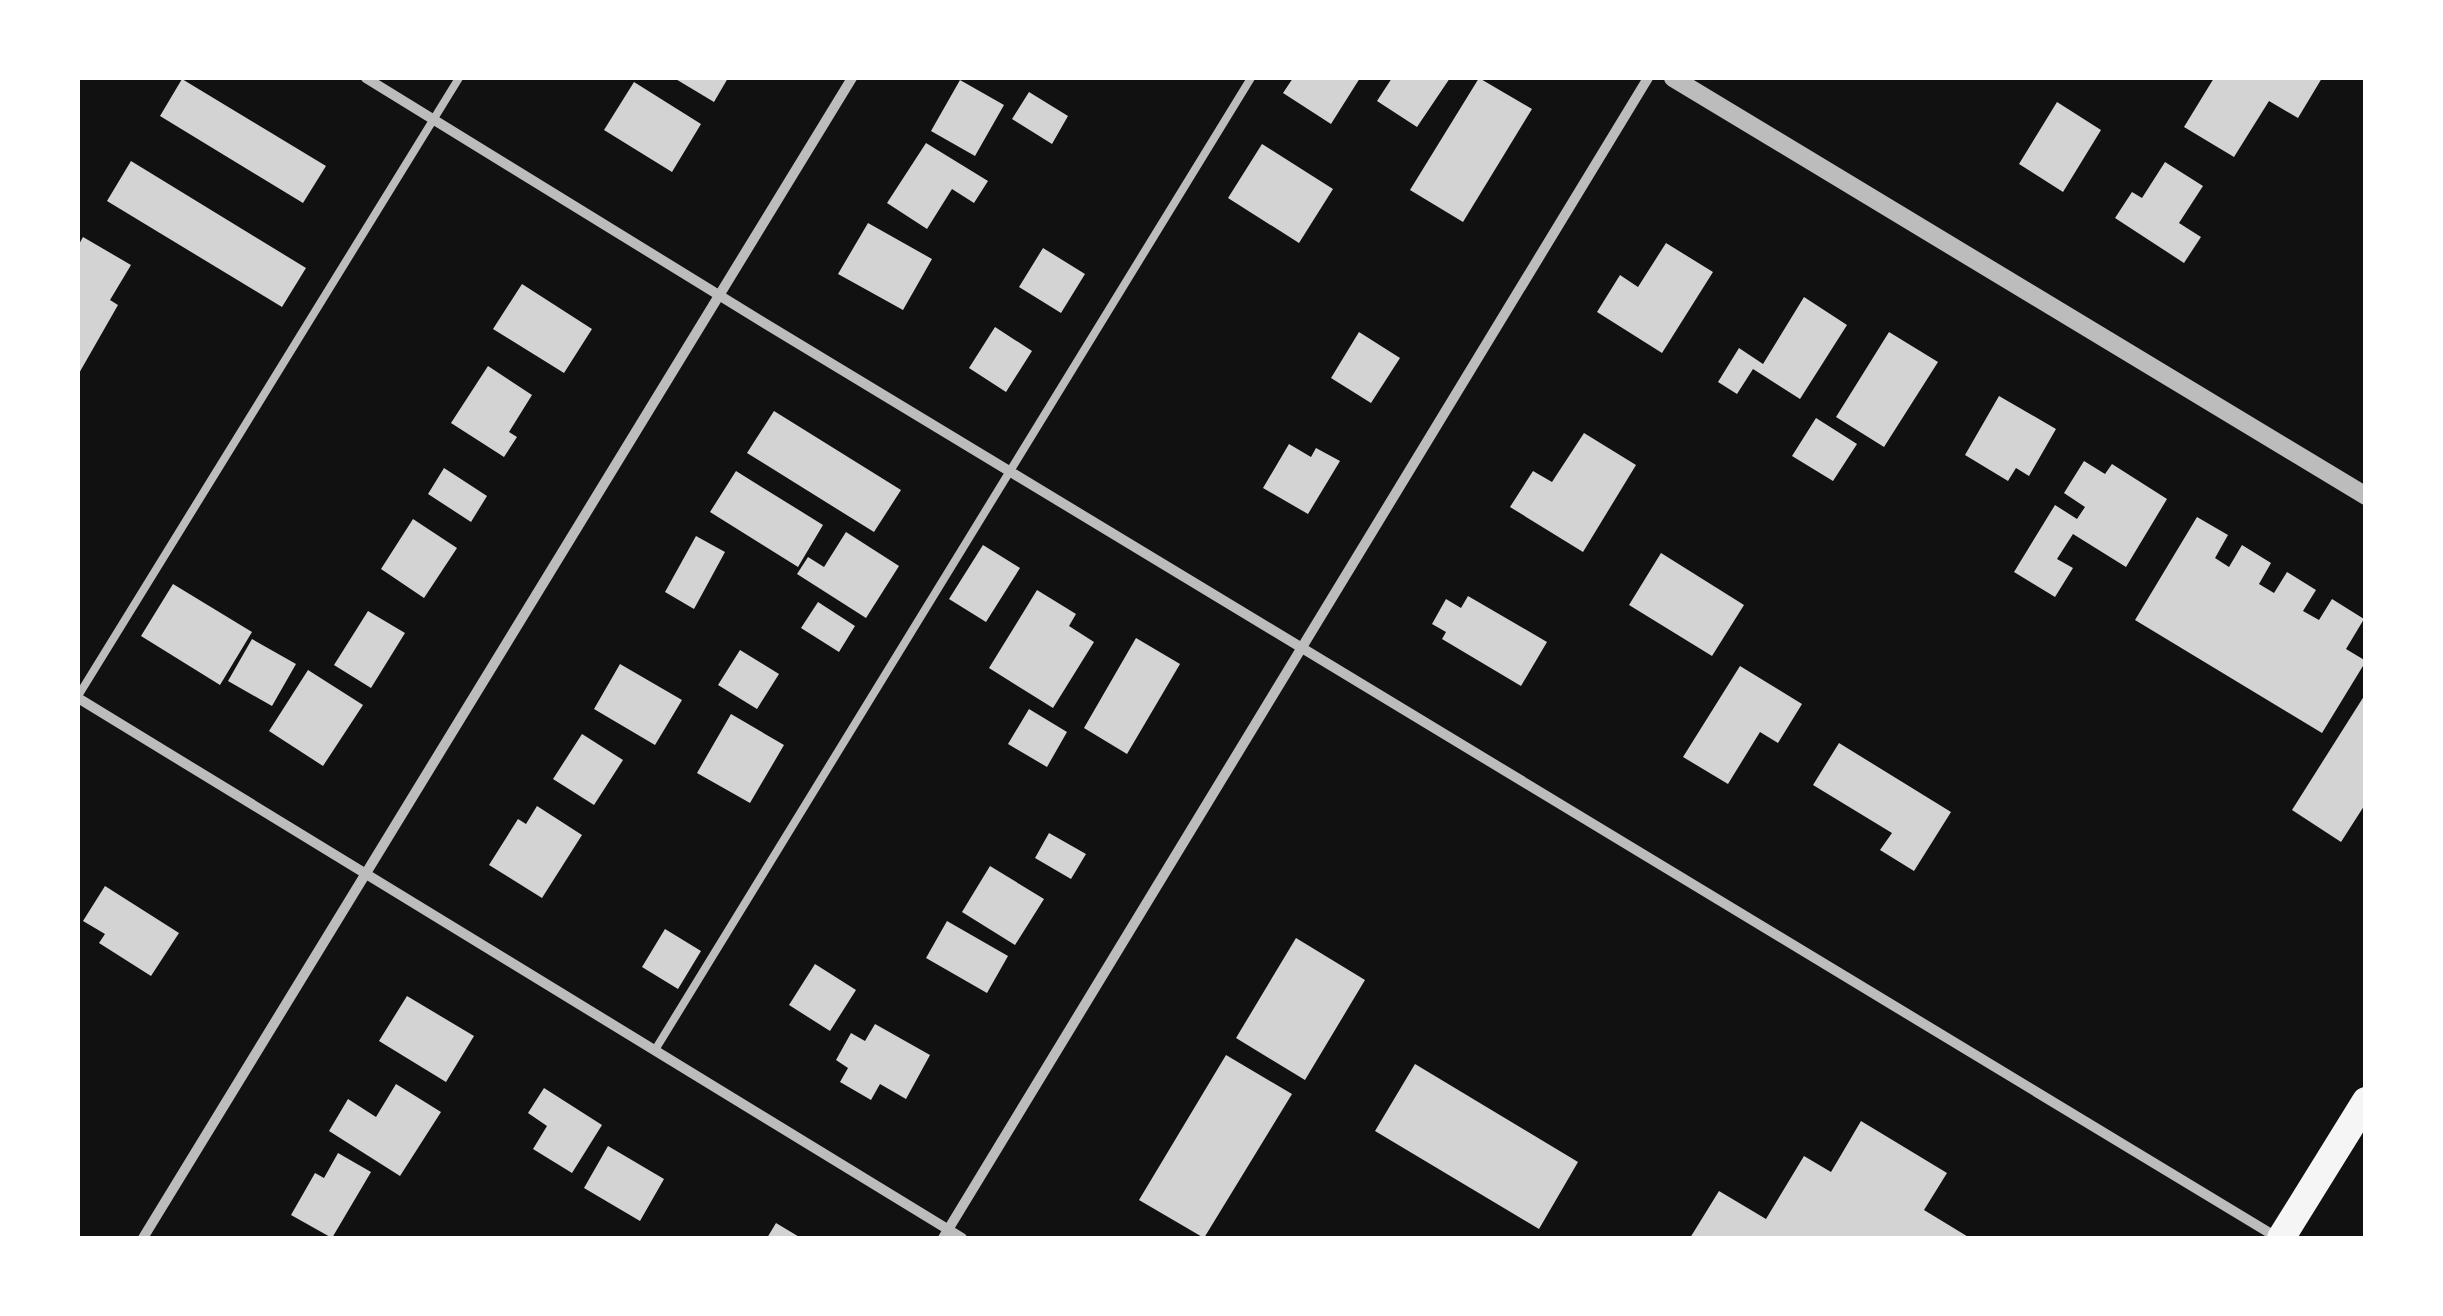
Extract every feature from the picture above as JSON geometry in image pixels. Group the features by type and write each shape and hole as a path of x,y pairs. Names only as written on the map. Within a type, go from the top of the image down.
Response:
{"highway":[{"path":"2280,1238 2366,1101"}],"street":[{"path":"366,78 2280,1238"},
{"path":"143,1238 852,78"},
{"path":"945,1234 1648,78"},
{"path":"1673,78 2366,496"},
{"path":"78,697 655,1050 945,1234 962,1238"}],"lane":[{"path":"78,697 459,78"},
{"path":"655,1050 1250,78"}],"building":[{"path":"674,78 728,78 714,102"},
{"path":"1293,78 1360,78 1331,124 1283,93"},
{"path":"1392,78 1450,78 1417,127 1377,101"},
{"path":"1479,78 1532,109 1463,222 1410,190"},
{"path":"2214,78 2322,78 2298,118 2269,101 2234,157 2184,127"},
{"path":"182,79 326,166 303,203 160,116"},
{"path":"960,80 1004,105 975,156 931,131"},
{"path":"634,82 701,124 672,172 604,130"},
{"path":"1029,92 1068,116 1052,144 1012,119"},
{"path":"2057,102 2101,130 2063,192 2019,164"},
{"path":"926,143 988,181 974,203 952,189 927,229 887,203"},
{"path":"1262,144 1333,189 1299,243 1228,198"},
{"path":"131,161 306,268 282,307 107,201"},
{"path":"2165,162 2203,186 2179,223 2201,237 2184,263 2115,218 2132,192 2142,198"},
{"path":"868,223 932,259 903,310 838,274"},
{"path":"83,237 131,265 110,300 118,305 78,375 78,246"},
{"path":"1666,243 1713,272 1662,353 1597,312 1620,275 1638,287"},
{"path":"1043,248 1085,274 1061,313 1019,287"},
{"path":"522,284 592,329 564,373 493,329"},
{"path":"1804,297 1847,325 1800,399 1753,369 1737,394 1718,382 1739,348 1763,364"},
{"path":"995,327 1032,351 1006,392 969,368"},
{"path":"1359,332 1400,358 1371,403 1331,378"},
{"path":"1889,332 1938,362 1884,447 1836,417"},
{"path":"488,366 532,395 509,432 517,437 504,457 451,423"},
{"path":"1999,396 2056,429 2029,476 2016,468 2008,481 1965,455"},
{"path":"774,411 901,490 874,532 747,453"},
{"path":"1816,418 1857,444 1833,481 1792,456"},
{"path":"1584,433 1636,465 1583,552 1510,507 1533,471 1552,482"},
{"path":"1289,444 1311,457 1316,448 1340,461 1308,514 1263,488"},
{"path":"2084,461 2105,474 2112,464 2167,499 2126,567 2073,534 2057,559 2073,568 2055,597 2014,572 2055,505 2077,519 2085,507 2064,493"},
{"path":"444,468 487,496 471,522 428,494"},
{"path":"736,471 823,525 798,567 710,512"},
{"path":"2197,517 2228,535 2215,558 2229,567 2242,545 2271,563 2259,584 2274,593 2287,572 2316,590 2303,611 2319,620 2332,599 2364,619 2346,649 2366,661 2322,733 2135,620"},
{"path":"413,519 457,548 424,598 381,569"},
{"path":"846,532 899,566 866,618 797,574 808,557 824,567"},
{"path":"696,536 725,552 694,609 665,592"},
{"path":"983,545 1020,568 986,622 949,599"},
{"path":"1661,553 1744,605 1712,656 1629,605"},
{"path":"173,584 252,632 220,685 141,636"},
{"path":"1037,590 1076,614 1069,626 1094,642 1053,708 989,668"},
{"path":"1468,596 1547,642 1521,686 1442,639 1446,632 1432,624 1446,599 1461,608"},
{"path":"818,602 855,626 839,652 801,628"},
{"path":"368,611 405,633 371,688 334,665"},
{"path":"1136,638 1180,664 1127,754 1084,728"},
{"path":"252,639 296,664 272,706 228,681"},
{"path":"740,650 779,674 757,709 718,685"},
{"path":"620,664 682,700 655,745 594,709"},
{"path":"1740,666 1802,704 1778,743 1760,732 1728,784 1683,757"},
{"path":"308,670 363,705 323,766 269,731"},
{"path":"2366,693 2366,803 2341,842 2292,810"},
{"path":"1029,709 1067,732 1047,767 1008,744"},
{"path":"731,714 784,745 750,803 697,773"},
{"path":"582,734 623,760 594,805 553,779"},
{"path":"1839,743 1951,812 1914,871 1880,850 1892,833 1813,785"},
{"path":"537,806 582,835 542,898 489,865 518,819 526,824"},
{"path":"1049,833 1086,854 1071,879 1035,858"},
{"path":"990,866 1044,899 1015,945 962,912"},
{"path":"105,886 179,933 151,976 99,943 105,934 83,921"},
{"path":"947,921 1008,956 987,993 926,958"},
{"path":"665,929 701,951 678,989 642,967"},
{"path":"1296,938 1365,980 1305,1080 1236,1038"},
{"path":"815,964 856,990 830,1031 789,1005"},
{"path":"407,996 474,1036 446,1082 379,1041"},
{"path":"875,1024 930,1055 906,1099 880,1084 871,1100 840,1082 848,1068 836,1060 851,1033 865,1041"},
{"path":"1226,1055 1292,1094 1204,1238 1139,1200"},
{"path":"1415,1064 1578,1162 1539,1229 1375,1131"},
{"path":"396,1084 441,1112 400,1176 329,1131 348,1099 376,1117"},
{"path":"544,1088 602,1125 572,1173 533,1149 547,1126 528,1113"},
{"path":"1861,1121 1947,1173 1924,1210 1970,1238 1690,1238 1719,1191 1766,1219 1804,1156 1831,1172"},
{"path":"608,1146 664,1179 640,1221 584,1188"},
{"path":"338,1153 371,1172 332,1238 291,1215 315,1173 324,1178"},
{"path":"776,1223 801,1238 767,1238"}]}
